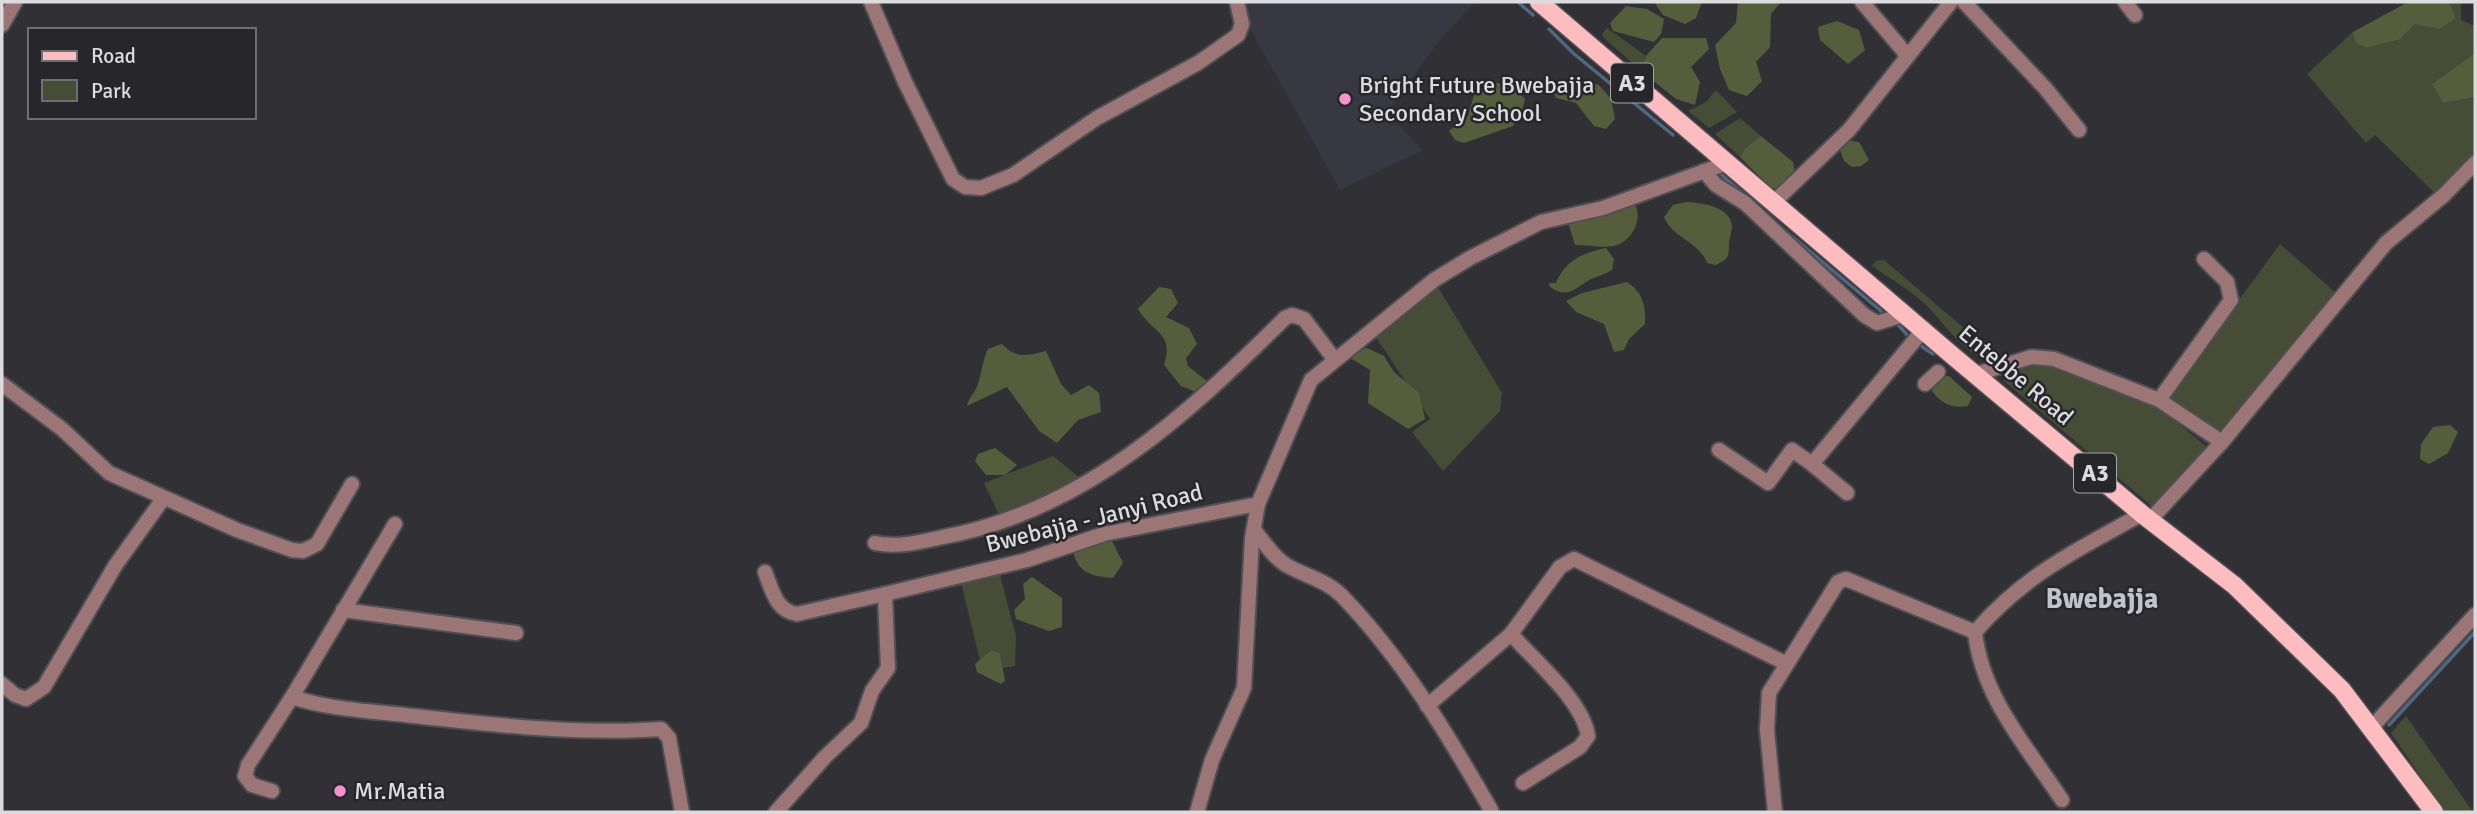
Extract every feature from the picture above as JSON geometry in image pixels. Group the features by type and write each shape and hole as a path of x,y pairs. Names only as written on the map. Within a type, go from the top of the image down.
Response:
{"main road":[{"name":"Entebbe Road","path":"1539,2 2146,517 2234,585 2302,648 2372,727 2434,812"}],"street":[{"path":"2,26 15,2"},
{"path":"871,2 905,82 953,179 965,187 981,188 1013,175 1097,118 1198,63 1238,35 1242,24 1237,2"},
{"path":"1862,2 1907,55"},
{"path":"1773,202 1849,130 1951,2"},
{"path":"1964,2 2045,88 2079,130"},
{"path":"2124,2 2135,15"},
{"path":"1197,812 1212,760 1244,688 1258,504 1311,380 1436,279 1490,247 1541,222 1603,208 1727,163"},
{"path":"1975,632 2002,601 2035,574 2146,517 2222,442 2386,243 2444,194 2475,163"},
{"path":"1704,171 1716,185 1745,203 1864,315 1877,323 1906,314"},
{"path":"2159,400 2231,300 2227,282 2204,258"},
{"path":"875,543 891,546 968,533 1044,506 1090,482 1173,424 1285,318 1292,315 1304,319 1335,359"},
{"path":"1812,464 1924,329"},
{"path":"1977,374 2019,360 2048,357 2159,400 2222,442"},
{"path":"1925,384 1938,372"},
{"path":"2,384 62,429 109,473 163,499 292,550 303,551 317,544 352,484"},
{"path":"1719,450 1768,483 1792,450 1847,493"},
{"path":"2,684 15,695 26,699 44,687 115,566 163,499"},
{"name":"Bwebajja - Janyi Road","path":"765,572 777,601 788,612 797,614 1027,560 1104,534 1258,504"},
{"path":"272,791 252,785 245,776 248,765 292,697 395,524"},
{"path":"1254,530 1286,565 1328,584 1340,594 1405,673 1490,810"},
{"path":"1427,706 1511,634 1560,567 1574,559 1787,664"},
{"path":"1775,812 1767,704 1769,693 1831,590 1842,579 1975,632"},
{"path":"776,812 825,757 861,723 873,691 888,667 885,594"},
{"path":"343,610 516,633"},
{"path":"2372,727 2475,615"},
{"path":"1975,632 1983,675 2001,710 2062,800"},
{"path":"1511,634 1562,689 1587,728 1588,736 1580,747 1523,783"},
{"path":"292,697 361,710 503,726 593,732 661,729 669,738 682,812"}],"shaded area":[{"name":"Bright Future Bwebajja Secondary School","path":"1241,2 1475,2 1439,41 1387,113 1423,150 1340,190 1248,25"}],"green space":[{"path":"1654,2 1702,2 1696,18 1685,24 1663,15"},
{"path":"1738,2 1781,2 1771,14 1770,47 1756,62 1762,81 1747,96 1729,90 1720,69 1715,45 1736,23"},
{"path":"2408,2 2449,2 2456,18 2439,29 2415,24 2400,39 2366,48 2355,42 2353,32"},
{"path":"2449,2 2461,2 2461,20 2475,26 2475,53 2432,84 2443,103 2475,97 2475,157 2438,196 2375,135 2366,143 2307,74 2353,32 2355,42 2400,39 2415,24 2456,18"},
{"path":"1626,6 1647,9 1664,19 1661,34 1654,42 1613,31 1610,23"},
{"path":"1837,21 1859,30 1865,50 1848,64 1820,40 1818,27"},
{"path":"1607,28 1646,56 1640,70 1604,38 1602,34"},
{"path":"1662,38 1706,38 1709,49 1691,67 1700,82 1695,105 1676,99 1640,70 1646,56"},
{"path":"2475,53 2475,97 2443,103 2432,84"},
{"path":"1581,80 1599,85 1611,99 1615,119 1606,129 1594,126 1576,103 1556,98 1553,91"},
{"path":"1497,83 1511,85 1525,99 1521,115 1513,126 1464,143 1455,140 1449,131 1468,116 1476,88"},
{"path":"1716,90 1737,112 1709,128 1688,111 1706,102"},
{"path":"1740,118 1761,136 1745,148 1740,157 1715,134"},
{"path":"1761,136 1793,162 1795,173 1782,191 1770,187 1740,157 1745,148"},
{"path":"1846,140 1859,142 1869,160 1861,166 1852,167 1844,161 1839,147"},
{"path":"1633,202 1638,215 1637,221 1626,240 1609,247 1575,245 1568,222 1574,217 1585,221"},
{"path":"1687,202 1715,207 1727,214 1730,220 1732,229 1728,255 1716,265 1707,263 1698,250 1673,230 1664,217 1673,205"},
{"path":"2280,244 2336,293 2216,438 2168,397"},
{"path":"1606,248 1614,259 1612,270 1567,292 1556,291 1550,287 1549,283 1556,283 1570,263 1590,252"},
{"path":"1884,260 1965,329 1998,362 1976,355 1920,300 1872,266 1876,261"},
{"path":"1627,282 1637,290 1642,300 1645,324 1629,339 1624,350 1614,352 1604,324 1576,312 1566,301 1582,293"},
{"path":"1436,284 1502,393 1500,411 1443,471 1412,432 1430,419 1374,334"},
{"path":"1159,287 1171,289 1178,303 1166,317 1189,328 1197,344 1186,358 1188,366 1208,382 1198,393 1181,386 1164,365 1167,346 1138,309"},
{"path":"1002,344 1012,352 1022,355 1046,351 1061,384 1071,395 1089,385 1099,393 1101,412 1078,420 1057,443 1039,431 1007,387 967,406 978,384 988,349"},
{"path":"1367,348 1384,356 1394,372 1419,393 1425,419 1408,429 1368,403 1370,370 1352,359 1355,351"},
{"path":"2038,361 2157,406 2208,448 2154,508 2003,380 2014,369"},
{"path":"1949,376 1972,397 1968,406 1947,404 1932,391 1934,377"},
{"path":"2450,425 2458,432 2448,453 2429,464 2420,459 2421,444 2433,427"},
{"path":"995,448 1017,465 1005,475 986,475 975,461 978,454"},
{"path":"1053,456 1084,481 1001,519 984,483"},
{"path":"1112,541 1123,563 1113,578 1092,575 1078,565 1073,551 1093,543"},
{"path":"999,571 1016,636 1015,666 1003,668 1000,653 991,650 980,660 960,579"},
{"path":"1032,577 1062,598 1062,627 1049,631 1016,619 1014,610 1025,599 1023,584"},
{"path":"991,650 1000,653 1005,681 1001,684 977,672 975,664"},
{"path":"2406,716 2473,812 2445,812 2391,733"}],"waterway":[{"path":"1518,2 1533,15"},
{"path":"1549,29 1573,53 1673,135"},
{"path":"1717,171 1747,197"},
{"path":"1782,228 1881,311"},
{"path":"1899,326 1912,340"},
{"path":"1918,344 1933,354"},
{"path":"2389,725 2475,632"}],"place":[{"name":"Bright Future Bwebajja Secondary School","path":"1345,99"},
{"name":"Mr.Matia","path":"340,791"}],"district":[{"name":"Bwebajja","path":"2102,599"}]}
